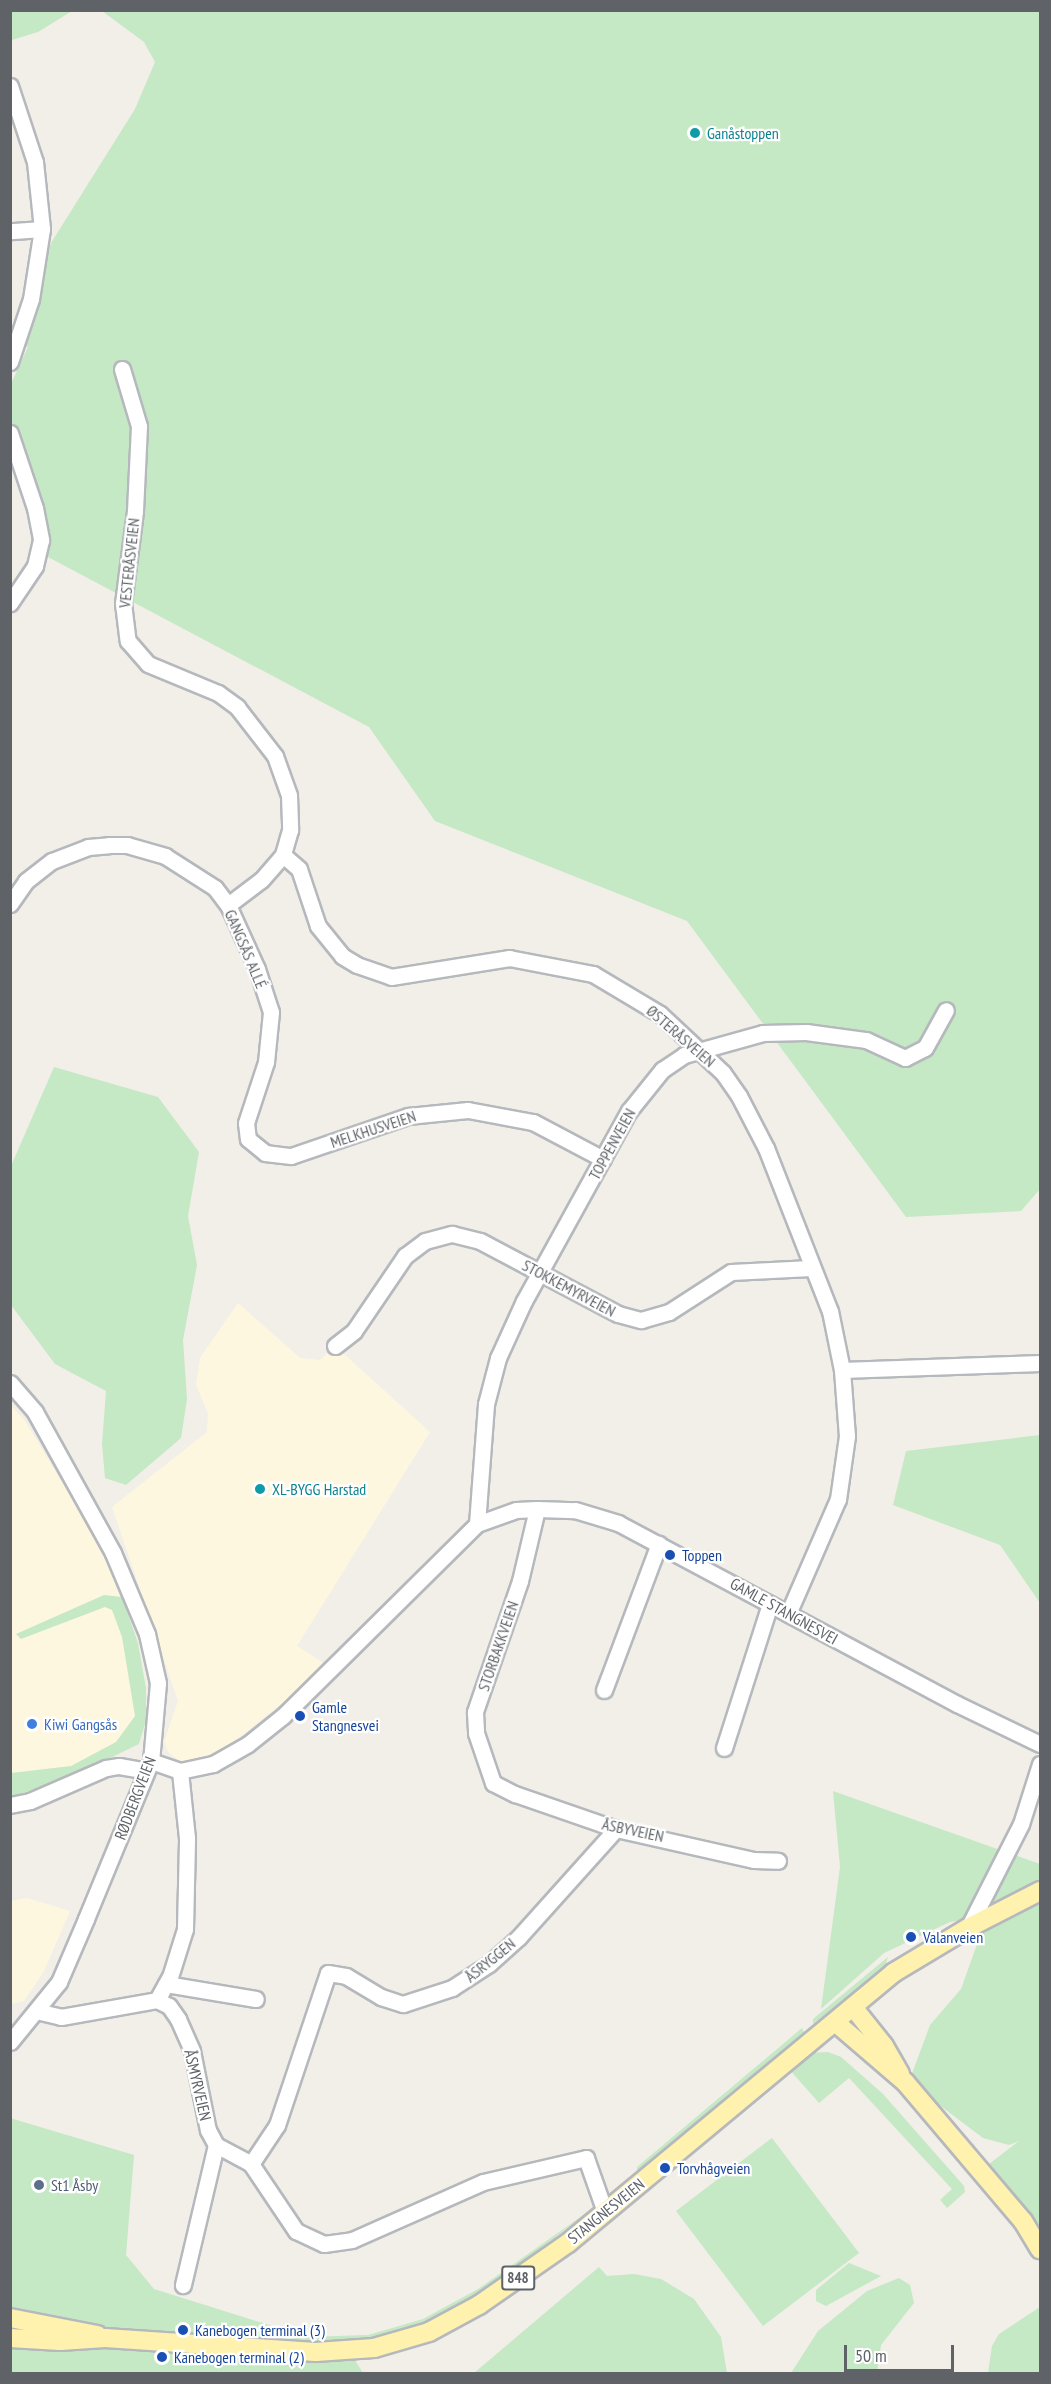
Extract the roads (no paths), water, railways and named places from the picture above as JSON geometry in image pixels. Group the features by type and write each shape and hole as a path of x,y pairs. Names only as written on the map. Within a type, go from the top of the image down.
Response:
{"main road":[{"name":"STANGNESVEIEN","path":"10,2338 60,2341 105,2338 316,2352 401,2342 429,2332 479,2305 605,2212 853,2007 920,1955 1041,1891"},
{"path":"853,2007 884,2046 904,2082"},
{"path":"835,2022 904,2082 1023,2221 1041,2249"},
{"name":"STANGNESVEIEN","path":"10,2318 78,2329 105,2338"}],"street":[{"path":"10,86 35,162 42,228 32,299 10,362"},
{"path":"10,231 42,228"},
{"name":"VESTERÅSVEIEN","path":"122,369 139,426 135,512 123,603 128,641 148,664 218,693 237,707 263,737 275,756 289,795 290,830 282,855 261,880 228,905"},
{"path":"10,433 36,508 41,540 35,566 10,603"},
{"name":"GANGSÅS ALLÉ","path":"10,904 26,881 52,861 88,847 127,845 165,855 188,868 214,888 228,905 257,969 270,1012 270,1044 249,1112 248,1139"},
{"name":"ØSTERÅSVEIEN","path":"282,855 299,869 318,926 342,956 357,965 391,977 509,958 576,969 637,998 723,1073 753,1123 811,1268"},
{"name":"TOPPENVEIEN","path":"477,1524 482,1433 490,1382 508,1334 603,1159 649,1084 673,1061 763,1033 806,1032 866,1040 905,1058 925,1048 946,1010"},
{"name":"MELKHUSVEIEN","path":"248,1139 266,1153 291,1156 408,1116 468,1110 533,1122 603,1159"},
{"name":"STOKKEMYRVEIEN","path":"335,1346 354,1331 393,1269 425,1241 452,1234 468,1237 541,1272 618,1314 641,1320 669,1312 731,1272 811,1268"},
{"path":"788,1614 838,1499 847,1436 842,1370 830,1311 811,1268"},
{"path":"842,1370 1041,1363"},
{"name":"RØDBERGVEIEN","path":"10,1383 35,1412 75,1481 138,1610 158,1683 149,1766 59,1983 13,2035"},
{"name":"GAMLE STANGNESVEI","path":"180,1771 213,1764 248,1744 283,1716 477,1524 516,1510 537,1509 575,1509 618,1523 957,1704 1041,1744"},
{"name":"STORBAKKVEIEN","path":"493,1783 476,1733 475,1712 520,1581 537,1509"},
{"path":"604,1690 659,1544"},
{"path":"724,1748 770,1604"},
{"path":"968,1928 1021,1824 1041,1764"},
{"path":"10,1805 30,1801 106,1768 149,1766 180,1771 186,1819 188,1905 183,1938 166,1984 157,2000 133,2001 61,2017 36,2011"},
{"name":"ÅSBYVEIEN","path":"493,1783 515,1794 616,1829 754,1860 778,1862"},
{"name":"ÅSRYGGEN","path":"251,2164 277,2125 328,1973 346,1976 381,1997 403,2004 452,1988 489,1964 519,1937 616,1829"},
{"path":"166,1984 256,1999"},
{"name":"ÅSMYRVEIEN","path":"157,2000 173,2011 192,2050 208,2130 216,2145"},
{"path":"183,2285 216,2145 251,2164 296,2231 324,2244 352,2240 483,2182 586,2158 605,2212"}],"place":[{"name":"Ganåstoppen","path":"695,133"},
{"name":"XL-BYGG Harstad","path":"260,1489"},
{"name":"Toppen","path":"670,1555"},
{"name":"Gamle Stangnesvei","path":"300,1716"},
{"name":"Kiwi Gangsås","path":"32,1724"},
{"name":"Valanveien","path":"911,1937"},
{"name":"Torvhågveien","path":"665,2168"},
{"name":"St1 Åsby","path":"39,2185"},
{"name":"Kanebogen terminal (3)","path":"183,2330"},
{"name":"Kanebogen terminal (2)","path":"162,2357"}]}
